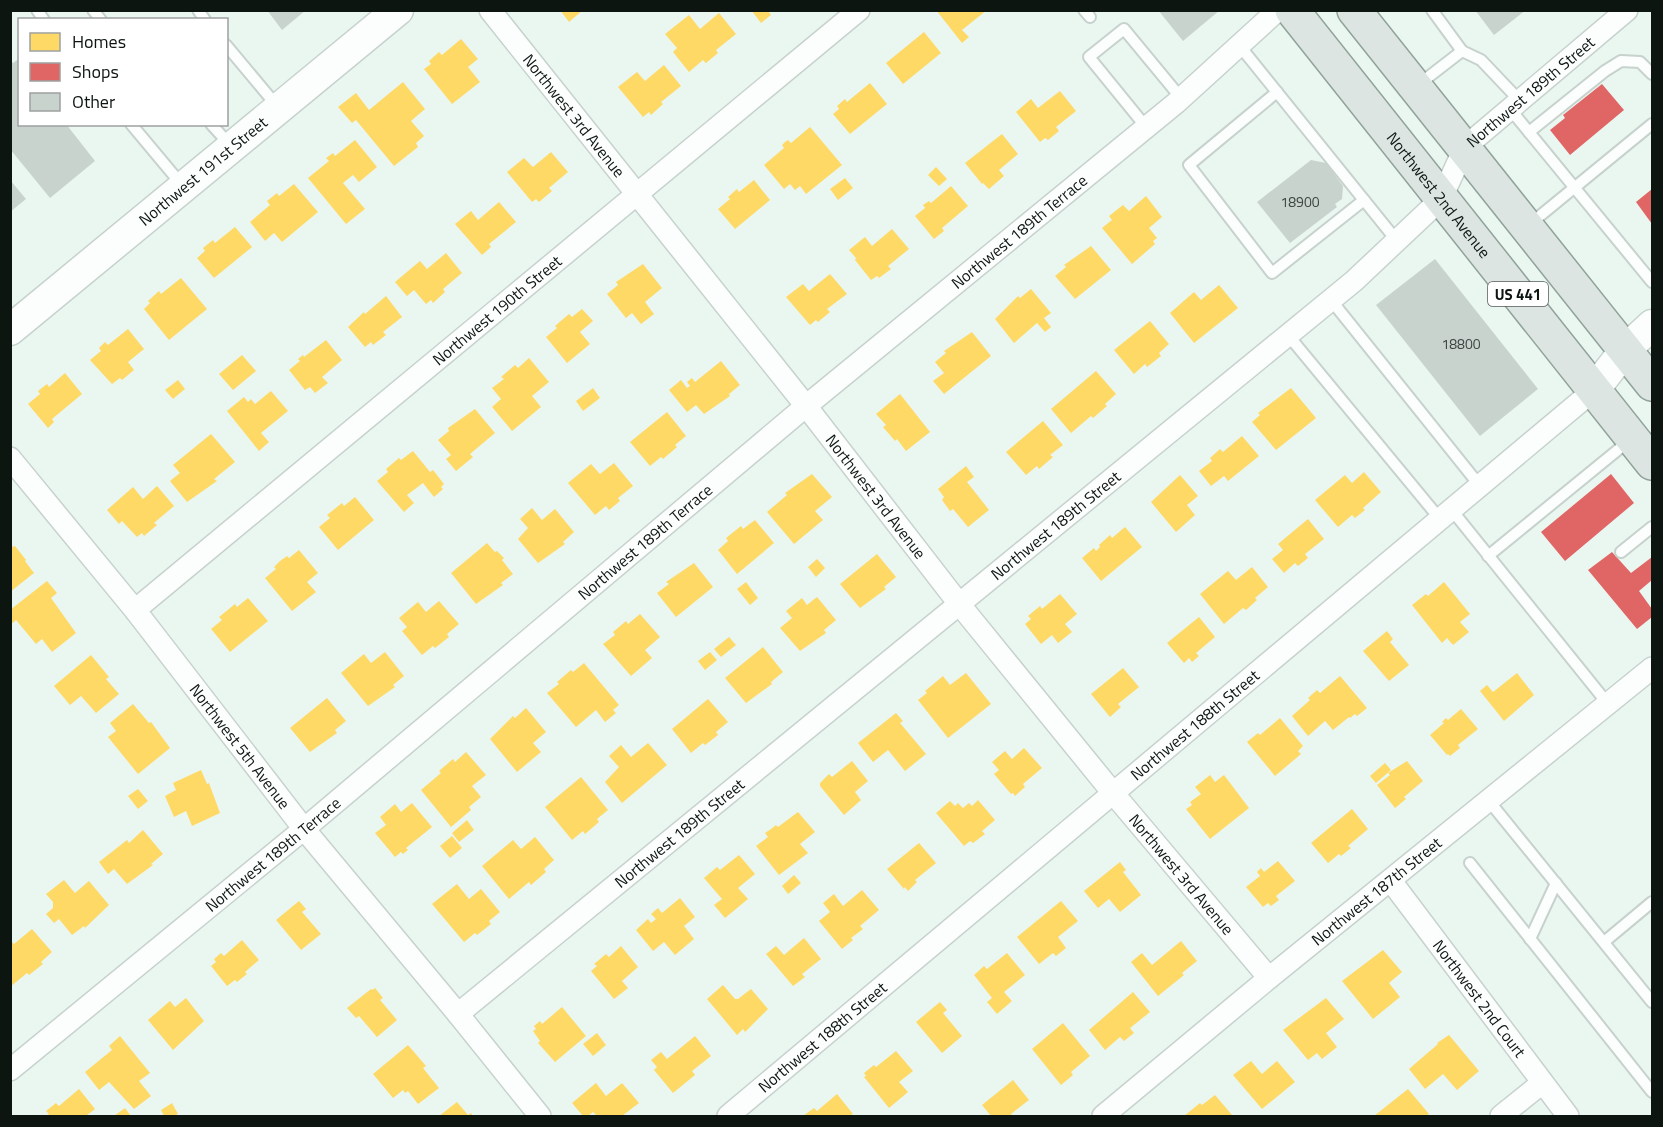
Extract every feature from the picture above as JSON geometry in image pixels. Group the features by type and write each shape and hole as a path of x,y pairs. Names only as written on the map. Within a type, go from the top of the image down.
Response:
{"main road":[{"name":"Northwest 2nd Avenue","path":"1292,10 1643,450"},
{"name":"US 441","path":"1354,10 1653,384"}],"street":[{"name":"Northwest 191st Street","path":"10,330 398,10"},
{"name":"Northwest 3rd Avenue","path":"490,10 806,406 960,605 1113,793 1269,978"},
{"name":"Northwest 190th Street","path":"135,610 859,10"},
{"name":"Northwest 189th Terrace","path":"10,1070 304,830 806,406 1181,98 1278,10"},
{"name":"Northwest 189th Street","path":"458,1014 1331,300 1441,199 1465,147 1627,10"},
{"name":"Northwest 188th Street","path":"728,1116 1594,390 1625,350 1653,326"},
{"name":"Northwest 5th Avenue","path":"10,458 135,610 304,830 540,1116"},
{"name":"Northwest 187th Street","path":"1103,1116 1269,978 1653,668"},
{"name":"Northwest 2nd Court","path":"1391,880 1568,1116"},
{"path":"1501,1116 1542,1083"}],"lane":[{"path":"1432,10 1462,51 1481,60 1515,105 1529,132 1653,282"},
{"path":"1146,127 1089,57 1124,29 1181,98"},
{"path":"1239,45 1397,241"},
{"path":"228,47 279,108"},
{"path":"1415,87 1462,51"},
{"path":"1529,132 1605,71 1621,61 1640,62 1653,74"},
{"path":"1277,92 1189,165 1272,273 1364,200"},
{"path":"1527,226 1653,124"},
{"path":"133,126 184,187"},
{"path":"213,126 232,147"},
{"path":"1331,300 1480,486"},
{"path":"1288,335 1445,514 1488,556 1608,704"},
{"path":"1488,556 1643,450"},
{"path":"1621,552 1653,527"},
{"path":"1489,801 1653,1002"},
{"path":"1470,863 1653,1092"},
{"path":"1530,939 1556,883"},
{"path":"1604,942 1653,902"}],"building: Homes":[{"path":"560,10 583,10 569,22"},
{"path":"751,10 771,10 769,12 771,15 761,23"},
{"path":"936,10 987,10 962,30 969,37 962,43"},
{"path":"719,13 736,34 716,50 718,53 706,63 703,60 689,72 673,52 677,48 665,34 689,15 700,29"},
{"path":"924,32 941,53 903,84 886,63"},
{"path":"461,39 478,59 468,67 480,82 452,104 424,69 431,64 429,61 439,52 442,55"},
{"path":"664,65 681,86 661,102 663,104 651,115 649,112 643,117 618,87 637,72 645,81"},
{"path":"403,82 425,109 411,121 424,136 416,143 418,147 394,166 356,120 352,123 338,107 356,93 369,110"},
{"path":"870,83 887,104 850,134 833,114 839,109 837,106 845,99 847,102"},
{"path":"1060,91 1076,111 1056,127 1059,131 1048,140 1045,138 1040,142 1016,112 1031,99 1038,108"},
{"path":"810,127 842,165 806,194 800,186 795,190 790,184 784,189 764,165 784,148 782,145 785,142 788,140 791,143"},
{"path":"1002,134 1018,154 999,170 1004,176 989,189 965,163"},
{"path":"355,140 377,167 359,182 353,175 343,183 365,209 346,224 308,178 329,161 326,158 333,153 335,156"},
{"path":"551,152 568,172 549,188 552,191 539,202 536,199 532,202 507,172 524,158 533,167"},
{"path":"936,167 947,179 939,186 928,175"},
{"path":"845,178 853,188 838,200 830,189"},
{"path":"754,180 770,200 735,229 718,209 730,199 728,197 737,189 739,192"},
{"path":"294,184 318,212 282,242 274,233 265,241 250,222 270,205 267,201 277,193 279,196"},
{"path":"951,186 968,206 942,228 944,231 934,239 915,216 925,208 923,205 929,201 931,203"},
{"path":"1146,196 1162,217 1149,228 1157,238 1153,241 1155,244 1132,264 1102,228 1112,220 1109,216 1123,205 1129,211"},
{"path":"499,202 516,222 489,244 491,247 482,255 455,224 471,211 478,220"},
{"path":"235,227 252,247 214,278 197,258 205,251 203,248 213,240 215,243"},
{"path":"892,229 909,249 888,266 891,269 879,278 877,276 871,280 849,250 865,237 872,246"},
{"path":"1091,246 1111,270 1075,299 1055,276 1066,267 1064,265"},
{"path":"446,253 462,273 443,289 445,292 433,303 431,300 426,304 414,290 407,296 395,282 420,261 427,269"},
{"path":"643,264 662,288 645,302 654,314 641,324 632,313 626,318 607,294 618,285 616,282"},
{"path":"830,274 847,294 827,309 830,312 818,322 816,320 810,325 786,297 803,284 809,291"},
{"path":"181,278 207,309 169,340 144,309 150,303 148,301 159,291 161,294"},
{"path":"1219,285 1238,308 1194,343 1170,313 1194,292 1201,300"},
{"path":"1031,289 1051,313 1044,318 1051,327 1045,332 1037,323 1014,343 995,319 1018,296 1020,298"},
{"path":"386,296 402,317 383,332 386,335 373,345 371,342 365,347 348,327"},
{"path":"582,309 593,321 580,332 590,344 567,363 546,337 569,314 572,317"},
{"path":"1150,321 1169,344 1159,353 1161,356 1147,367 1145,364 1134,374 1114,350"},
{"path":"128,329 144,349 128,362 134,370 122,380 120,378 112,384 90,360 101,351 99,348 105,342 108,345"},
{"path":"972,332 991,356 944,394 933,381 944,373 935,362 946,353 944,351"},
{"path":"326,340 342,360 322,377 328,383 315,393 310,387 305,390 289,370 300,361 298,359"},
{"path":"242,355 256,371 233,390 219,374"},
{"path":"529,358 549,382 532,396 541,407 512,431 492,407 501,399 492,388 504,379 501,377 515,365 518,368"},
{"path":"721,361 740,385 729,394 730,396 704,414 696,405 687,412 669,390 681,380 687,388 690,386 687,382 692,378 695,382"},
{"path":"1096,371 1116,394 1105,404 1107,406 1071,433 1051,409"},
{"path":"65,373 82,394 52,419 54,422 48,428 28,404 40,394 38,391 47,384 49,387"},
{"path":"178,380 185,389 173,399 165,390"},
{"path":"593,388 600,398 583,411 576,401"},
{"path":"1291,388 1316,418 1276,450 1252,422 1260,415 1258,413"},
{"path":"271,391 288,411 261,433 269,442 259,451 227,411 244,397 248,402 251,399 255,404"},
{"path":"900,394 930,432 906,451 897,439 895,441 883,427 886,425 876,414"},
{"path":"475,409 495,433 470,454 473,457 456,471 446,459 451,455 438,440 449,431 448,428"},
{"path":"667,412 686,436 663,459 661,457 650,466 630,442"},
{"path":"1043,421 1063,445 1050,455 1053,457 1039,469 1037,466 1026,475 1006,452"},
{"path":"211,434 235,462 214,479 217,481 187,502 170,481 180,473 173,465"},
{"path":"1242,436 1259,456 1228,481 1224,476 1211,486 1199,471 1212,461 1210,458 1220,449 1223,452"},
{"path":"413,451 430,472 433,470 444,484 441,487 443,489 434,497 423,483 407,495 414,503 404,512 377,481 399,458 401,460"},
{"path":"614,463 633,486 618,498 620,501 609,510 606,506 595,515 568,483 591,464 600,474"},
{"path":"966,466 974,477 967,482 989,510 968,527 953,509 950,511 938,489"},
{"path":"1364,472 1381,492 1363,508 1365,510 1355,518 1352,515 1338,527 1315,500 1345,475 1352,483"},
{"path":"812,474 832,497 815,511 823,520 794,544 767,512 787,495 785,493"},
{"path":"1180,475 1198,496 1187,505 1195,515 1176,532 1151,502"},
{"path":"157,486 174,506 154,523 157,525 144,536 142,533 137,537 122,521 119,524 107,510 133,487 143,499"},
{"path":"355,497 374,520 338,550 319,527 330,518 327,515 342,503 344,506"},
{"path":"532,508 542,520 555,509 574,532 563,542 565,544 538,563 518,539 528,528 520,519"},
{"path":"1308,519 1324,539 1305,554 1308,558 1298,566 1295,563 1284,573 1272,559 1283,550 1278,544"},
{"path":"755,520 774,543 737,574 718,550 728,541 726,538 741,526 743,529"},
{"path":"1125,527 1142,547 1101,581 1082,558 1094,548 1096,551 1110,535 1112,538"},
{"path":"10,543 13,547 15,546 34,573 10,592"},
{"path":"487,543 504,558 502,560 513,574 501,583 503,585 476,604 451,573"},
{"path":"299,550 318,573 307,582 316,592 292,611 265,578 276,569 274,567 280,561 287,556 289,558"},
{"path":"877,554 896,577 884,587 886,589 860,608 840,584"},
{"path":"817,559 825,568 816,577 808,567"},
{"path":"694,563 713,587 676,617 657,593 669,584 666,582"},
{"path":"1252,567 1268,587 1246,610 1243,608 1224,624 1200,594 1228,571 1236,580"},
{"path":"47,581 57,593 51,598 76,633 52,652 42,639 36,644 16,620 13,623 10,620 10,610"},
{"path":"746,582 758,598 750,605 737,589"},
{"path":"1444,582 1470,614 1460,622 1469,632 1453,645 1447,638 1442,643 1412,605 1426,594 1428,596"},
{"path":"1060,594 1077,614 1065,624 1072,632 1058,643 1052,635 1041,644 1025,624 1031,619 1028,616 1040,606 1042,609"},
{"path":"817,597 836,620 824,630 826,633 800,651 780,628 792,618 786,611 802,598 807,605"},
{"path":"248,598 268,621 230,652 211,629 222,620 219,617 235,604 237,607"},
{"path":"439,601 459,624 447,634 449,637 422,655 402,631 407,627 399,618 418,602 426,612"},
{"path":"640,614 660,637 645,650 652,658 631,676 603,644 615,635 613,632 626,621 628,624"},
{"path":"1199,617 1215,637 1196,653 1199,656 1192,662 1189,658 1184,663 1167,643"},
{"path":"1387,631 1393,639 1390,642 1409,665 1389,681 1363,651"},
{"path":"729,637 736,645 721,657 714,649"},
{"path":"763,647 783,672 771,682 772,684 746,703 725,678"},
{"path":"385,652 404,676 393,685 395,687 368,706 341,673 364,654 371,663"},
{"path":"710,652 717,660 705,670 698,661"},
{"path":"91,655 109,677 106,679 119,694 96,713 81,696 70,705 54,686"},
{"path":"584,663 619,705 613,710 616,713 605,722 596,710 576,727 547,693 559,684 557,682 571,670 573,672"},
{"path":"1123,668 1139,687 1118,704 1121,707 1110,717 1091,694"},
{"path":"966,673 991,704 948,738 918,700 943,676 950,685"},
{"path":"1517,673 1534,695 1504,721 1480,691 1487,685 1493,692"},
{"path":"1340,676 1367,708 1357,716 1355,714 1349,717 1333,730 1325,721 1308,736 1292,716 1310,700 1308,698 1317,690 1320,693"},
{"path":"327,698 346,721 335,730 337,733 310,752 290,728"},
{"path":"708,699 728,722 716,732 718,735 691,753 672,729"},
{"path":"133,704 149,723 151,722 170,748 138,774 108,737 116,731 110,723"},
{"path":"526,708 546,732 533,743 541,752 517,772 490,739 513,716 515,718"},
{"path":"1461,709 1478,729 1458,745 1460,748 1450,756 1430,735 1444,723 1442,722 1446,718 1448,720"},
{"path":"896,713 903,721 900,723 926,754 905,771 888,750 873,762 858,743"},
{"path":"1280,718 1303,746 1298,751 1301,754 1275,776 1247,742 1258,733 1260,735"},
{"path":"648,743 667,765 622,803 605,782 619,767 609,756 621,745 631,757"},
{"path":"1024,748 1042,768 1023,784 1025,787 1015,796 994,774 999,770 992,762 1005,751 1012,759"},
{"path":"466,752 486,775 472,786 481,797 469,807 471,810 451,827 421,790 453,759 455,762"},
{"path":"852,761 868,781 855,792 861,800 844,815 820,783 829,774 832,777"},
{"path":"1407,761 1423,781 1395,808 1377,785 1390,775 1388,773"},
{"path":"1385,763 1391,770 1376,783 1370,776"},
{"path":"201,770 207,784 209,783 220,813 192,826 186,811 174,817 165,796 176,790 173,783"},
{"path":"1210,775 1215,782 1224,775 1249,808 1210,839 1186,809 1192,805 1190,802 1201,794 1195,787"},
{"path":"581,777 608,810 597,819 599,822 585,834 583,831 572,840 545,807"},
{"path":"138,789 148,801 138,809 128,796"},
{"path":"978,800 995,820 982,831 985,834 973,843 970,841 964,846 936,813 950,801 955,806 958,803 963,808 969,803 972,806"},
{"path":"412,803 432,827 406,848 408,850 395,857 375,833 386,825 380,817 395,804 401,812"},
{"path":"1352,809 1368,829 1348,846 1351,848 1328,863 1311,843"},
{"path":"798,812 815,832 800,844 808,853 779,875 756,846 768,837 765,833 776,825 778,827"},
{"path":"467,820 474,830 459,842 452,833"},
{"path":"143,830 163,854 151,864 153,865 127,884 114,869 108,874 99,862 127,840 129,843"},
{"path":"452,836 462,848 450,858 440,846"},
{"path":"535,837 554,860 544,869 546,872 531,885 529,882 509,899 482,866 513,840 521,849"},
{"path":"919,843 936,863 915,880 917,882 908,891 887,869"},
{"path":"739,855 755,874 738,888 748,899 725,918 714,905 722,899 704,878 717,867 720,870"},
{"path":"1278,861 1295,881 1276,896 1279,900 1271,906 1268,903 1263,907 1246,887 1260,876 1257,872 1261,868 1264,872"},
{"path":"1120,862 1126,870 1123,872 1141,895 1120,912 1109,899 1098,908 1084,891"},
{"path":"794,875 801,883 788,894 782,886"},
{"path":"64,880 75,893 89,881 109,905 85,928 84,926 72,935 59,919 54,923 46,914 53,908 53,902 46,894"},
{"path":"457,884 469,899 481,889 500,912 489,921 491,924 464,942 432,904"},
{"path":"862,890 879,910 860,926 863,929 842,949 819,921 830,912 823,903 834,894 843,906"},
{"path":"680,898 695,917 684,926 694,939 675,955 664,942 653,951 636,930 648,919 651,923 656,919 651,914 658,908 662,913"},
{"path":"299,901 306,909 302,912 321,934 301,950 276,920"},
{"path":"1061,901 1078,921 1058,937 1066,948 1056,956 1053,953 1039,964 1017,937"},
{"path":"32,929 52,952 41,962 43,964 10,987 10,940 14,944"},
{"path":"804,938 821,959 802,974 805,977 793,986 766,954 776,946 784,955"},
{"path":"242,940 259,960 245,972 247,974 227,986 211,966 216,962 214,959 221,953 224,956"},
{"path":"1181,941 1197,961 1158,996 1131,962 1142,953 1152,965"},
{"path":"621,946 638,967 622,981 628,988 614,999 591,971 597,966 594,964 606,954 609,957"},
{"path":"1383,950 1402,972 1389,983 1400,997 1373,1019 1342,981"},
{"path":"1007,953 1025,975 1004,992 1012,1001 997,1014 987,1002 992,998 974,975 984,966 987,969"},
{"path":"723,985 735,999 751,989 768,1009 745,1032 743,1029 737,1035 707,999"},
{"path":"375,988 383,998 380,1000 397,1020 377,1037 359,1016 356,1018 347,1008"},
{"path":"1133,992 1150,1012 1130,1028 1134,1033 1124,1041 1120,1037 1105,1050 1089,1030"},
{"path":"186,998 204,1021 173,1050 148,1020 170,1001 175,1007"},
{"path":"1326,998 1344,1019 1326,1033 1337,1047 1322,1059 1317,1053 1308,1060 1283,1030"},
{"path":"940,1002 947,1010 943,1013 962,1036 942,1053 916,1022"},
{"path":"562,1007 586,1036 555,1062 538,1043 540,1041 533,1031 536,1029 534,1026 540,1021 542,1024"},
{"path":"1063,1023 1090,1056 1071,1072 1073,1075 1061,1085 1032,1049"},
{"path":"597,1033 606,1045 593,1056 583,1044"},
{"path":"1449,1035 1479,1071 1457,1090 1443,1074 1425,1089 1409,1069"},
{"path":"120,1036 150,1073 139,1081 151,1096 134,1109 109,1082 99,1090 85,1072 112,1050 109,1046"},
{"path":"695,1036 711,1056 692,1071 695,1075 673,1093 654,1070 657,1067 651,1060 661,1052 667,1059"},
{"path":"408,1045 426,1066 423,1068 439,1088 418,1104 408,1091 405,1093 403,1090 393,1098 373,1074"},
{"path":"896,1051 913,1071 899,1082 908,1092 889,1108 864,1077 866,1076 864,1073 874,1065 876,1067"},
{"path":"1251,1061 1262,1074 1277,1061 1295,1082 1262,1109 1233,1075"},
{"path":"1013,1080 1029,1100 1011,1114 1013,1116 991,1116 982,1105"},
{"path":"596,1083 606,1096 622,1083 639,1103 622,1116 597,1116 593,1112 588,1116 583,1116 572,1103"},
{"path":"79,1089 95,1109 86,1116 46,1116 49,1114 46,1111 56,1103 59,1106"},
{"path":"1408,1089 1429,1114 1426,1116 1374,1116"},
{"path":"837,1094 853,1114 849,1116 803,1116 814,1108 817,1111"},
{"path":"1215,1095 1232,1115 1184,1116 1200,1103 1202,1105"},
{"path":"457,1102 468,1115 471,1113 473,1116 439,1116"},
{"path":"172,1103 178,1114 164,1116 161,1110"},
{"path":"125,1108 131,1116 114,1116"}],"building: Shops":[{"path":"1602,84 1624,110 1570,155 1550,130 1565,118 1563,115"},
{"path":"1652,189 1652,224 1636,202"},
{"path":"1611,474 1634,503 1565,561 1541,532"},
{"path":"1612,552 1631,573 1652,557 1652,580 1639,591 1652,609 1652,617 1637,629 1588,570"}],"building: Other":[{"path":"267,10 306,10 282,30"},
{"path":"1158,10 1220,10 1183,41"},
{"path":"1475,10 1526,10 1494,35"},
{"path":"18,59 18,126 68,126 95,161 50,198 10,149 10,60 13,63"},
{"path":"1311,160 1326,163 1343,186 1342,199 1335,204 1337,207 1290,243 1257,202"},
{"path":"10,180 26,199 10,212"},
{"path":"1435,259 1538,389 1480,436 1376,305"}]}
